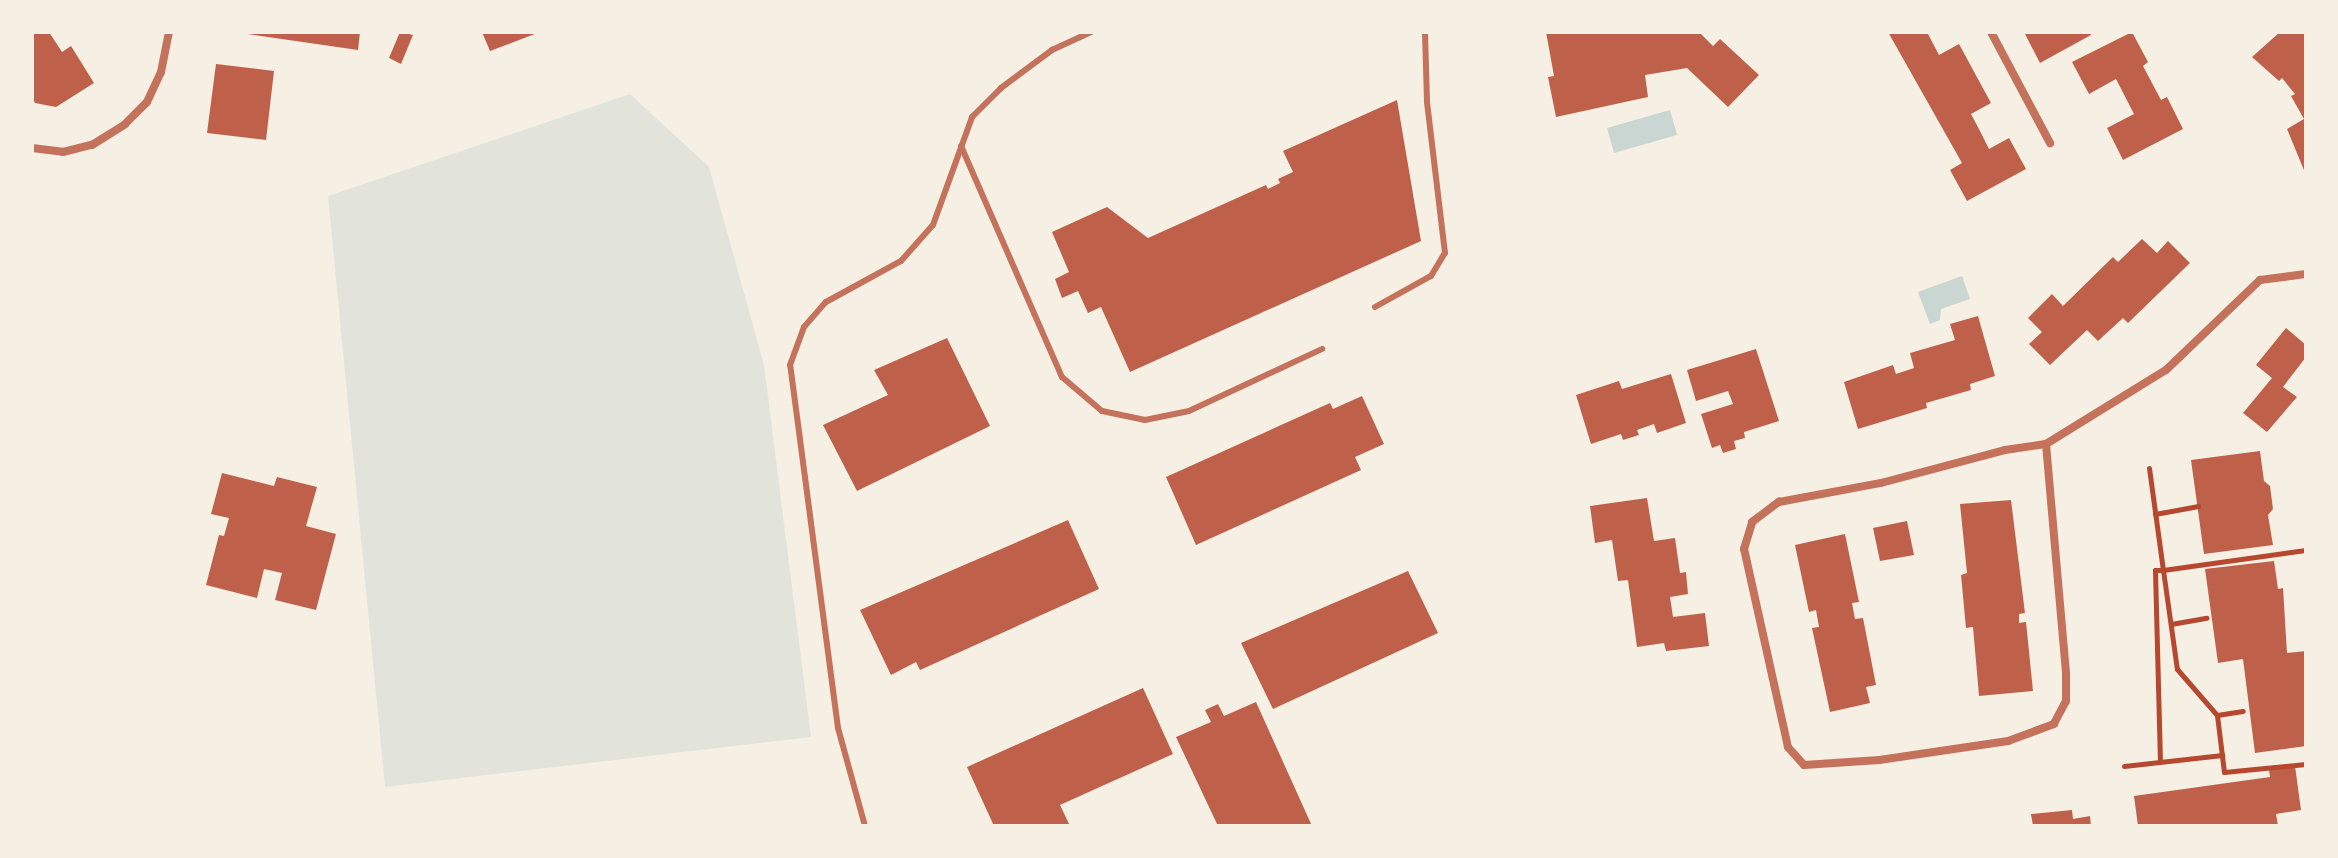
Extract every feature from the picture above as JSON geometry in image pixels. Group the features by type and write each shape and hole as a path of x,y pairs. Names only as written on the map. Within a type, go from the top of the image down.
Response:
{"street":[{"path":"32,148 63,152 92,145 125,124 147,102 161,72 169,32"},
{"path":"1991,32 2050,143"},
{"path":"2046,444 2066,673 2066,701 2054,724 2008,741 1879,760 1804,765 1788,747 1744,549 1752,522 1779,502 1881,483 2005,450 2046,444 2166,370 2260,280 2306,274"}],"lane":[{"path":"865,826 838,728 790,365 804,327 826,302 901,261 933,225 972,117 1001,88 1052,50 1091,32"},
{"path":"1375,307 1431,276 1445,253 1427,101 1425,32"},
{"path":"961,146 1062,377 1102,411 1145,420 1189,411 1322,349"}],"path":[{"path":"2149,468 2177,669 2217,715 2224,772 2306,764"},
{"path":"2155,514 2198,506"},
{"path":"2160,762 2155,570 2306,550"},
{"path":"2171,624 2206,618"},
{"path":"2217,715 2243,711"},
{"path":"2124,766 2222,755"}],"shaded area":[{"path":"630,94 709,167 764,365 811,737 385,787 328,196"},
{"path":"1670,110 1677,135 1614,153 1607,128"},
{"path":"1962,276 1970,299 1941,309 1940,320 1930,324 1918,292"}],"building":[{"path":"49,32 62,52 71,46 94,83 56,107 35,103 32,98 32,35"},
{"path":"234,32 360,32 358,50"},
{"path":"400,32 413,35 401,64 389,58"},
{"path":"482,32 540,32 490,51"},
{"path":"1546,32 1699,32 1713,46 1720,39 1759,75 1728,107 1687,68 1645,75 1648,97 1556,117 1548,77 1554,76"},
{"path":"1888,32 1927,32 1939,55 1959,44 1991,103 1971,114 1989,149 2009,138 2026,169 1967,201 1950,170 1962,163"},
{"path":"2024,32 2090,32 2091,35 2040,63"},
{"path":"2132,32 2148,62 2143,66 2161,100 2167,97 2183,129 2123,160 2107,128 2134,114 2116,79 2089,94 2072,62"},
{"path":"2280,32 2306,32 2306,175 2287,129 2304,119 2291,96 2295,94 2282,78 2279,81 2252,57"},
{"path":"216,64 274,71 266,140 207,133"},
{"path":"1397,100 1421,241 1130,372 1101,307 1088,313 1078,291 1062,298 1055,279 1069,272 1052,232 1107,207 1148,238 1266,185 1268,189 1280,183 1278,179 1293,172 1283,151"},
{"path":"2142,239 2157,253 2168,241 2190,263 2128,323 2123,318 2098,341 2087,330 2050,365 2029,344 2042,332 2028,318 2052,294 2063,306 2113,257 2118,262"},
{"path":"1978,316 1995,376 1970,384 1971,390 1926,403 1927,408 1858,429 1844,382 1893,365 1896,374 1914,368 1910,353 1955,340 1950,324"},
{"path":"2286,328 2306,345 2306,357 2283,387 2297,397 2267,432 2243,413 2272,378 2256,365"},
{"path":"947,338 990,426 857,491 823,425 888,395 874,370"},
{"path":"1756,349 1779,421 1744,432 1745,438 1734,441 1736,449 1723,453 1720,445 1712,448 1701,414 1733,404 1728,391 1696,401 1687,370"},
{"path":"1671,374 1686,423 1657,433 1654,424 1637,430 1639,435 1623,440 1621,434 1591,444 1576,395 1619,381 1622,389"},
{"path":"1362,396 1384,444 1355,457 1361,470 1196,545 1166,477 1330,403 1333,409"},
{"path":"2260,451 2264,481 2270,486 2273,509 2268,515 2273,545 2204,554 2191,460"},
{"path":"222,473 274,486 277,477 317,487 306,526 336,534 316,610 275,600 282,573 264,569 257,598 206,585 219,535 224,536 229,518 211,514"},
{"path":"1647,498 1654,541 1675,538 1680,573 1686,572 1688,594 1670,597 1673,617 1705,613 1709,646 1666,651 1664,643 1637,647 1628,580 1618,581 1612,540 1595,543 1590,506"},
{"path":"2011,500 2025,613 2019,614 2019,623 2026,622 2033,691 1979,696 1973,627 1966,628 1961,575 1967,573 1960,504"},
{"path":"1068,520 1099,589 920,670 916,662 891,675 860,610"},
{"path":"1907,521 1914,555 1880,561 1873,528"},
{"path":"1845,534 1859,602 1852,603 1855,619 1863,618 1876,685 1866,687 1870,703 1830,712 1812,628 1819,627 1816,610 1809,612 1795,545"},
{"path":"2274,561 2278,589 2283,588 2287,653 2306,651 2306,746 2255,753 2243,659 2218,663 2205,569"},
{"path":"1408,571 1438,633 1273,709 1241,643"},
{"path":"1143,688 1173,754 1060,805 1070,826 994,826 967,767"},
{"path":"1256,702 1312,826 1218,826 1176,737 1211,722 1205,710 1218,704 1224,716"},
{"path":"2295,766 2301,810 2276,814 2278,826 2138,826 2134,796 2270,777 2269,770"},
{"path":"2072,810 2073,819 2090,816 2091,826 2033,826 2031,814"}]}
